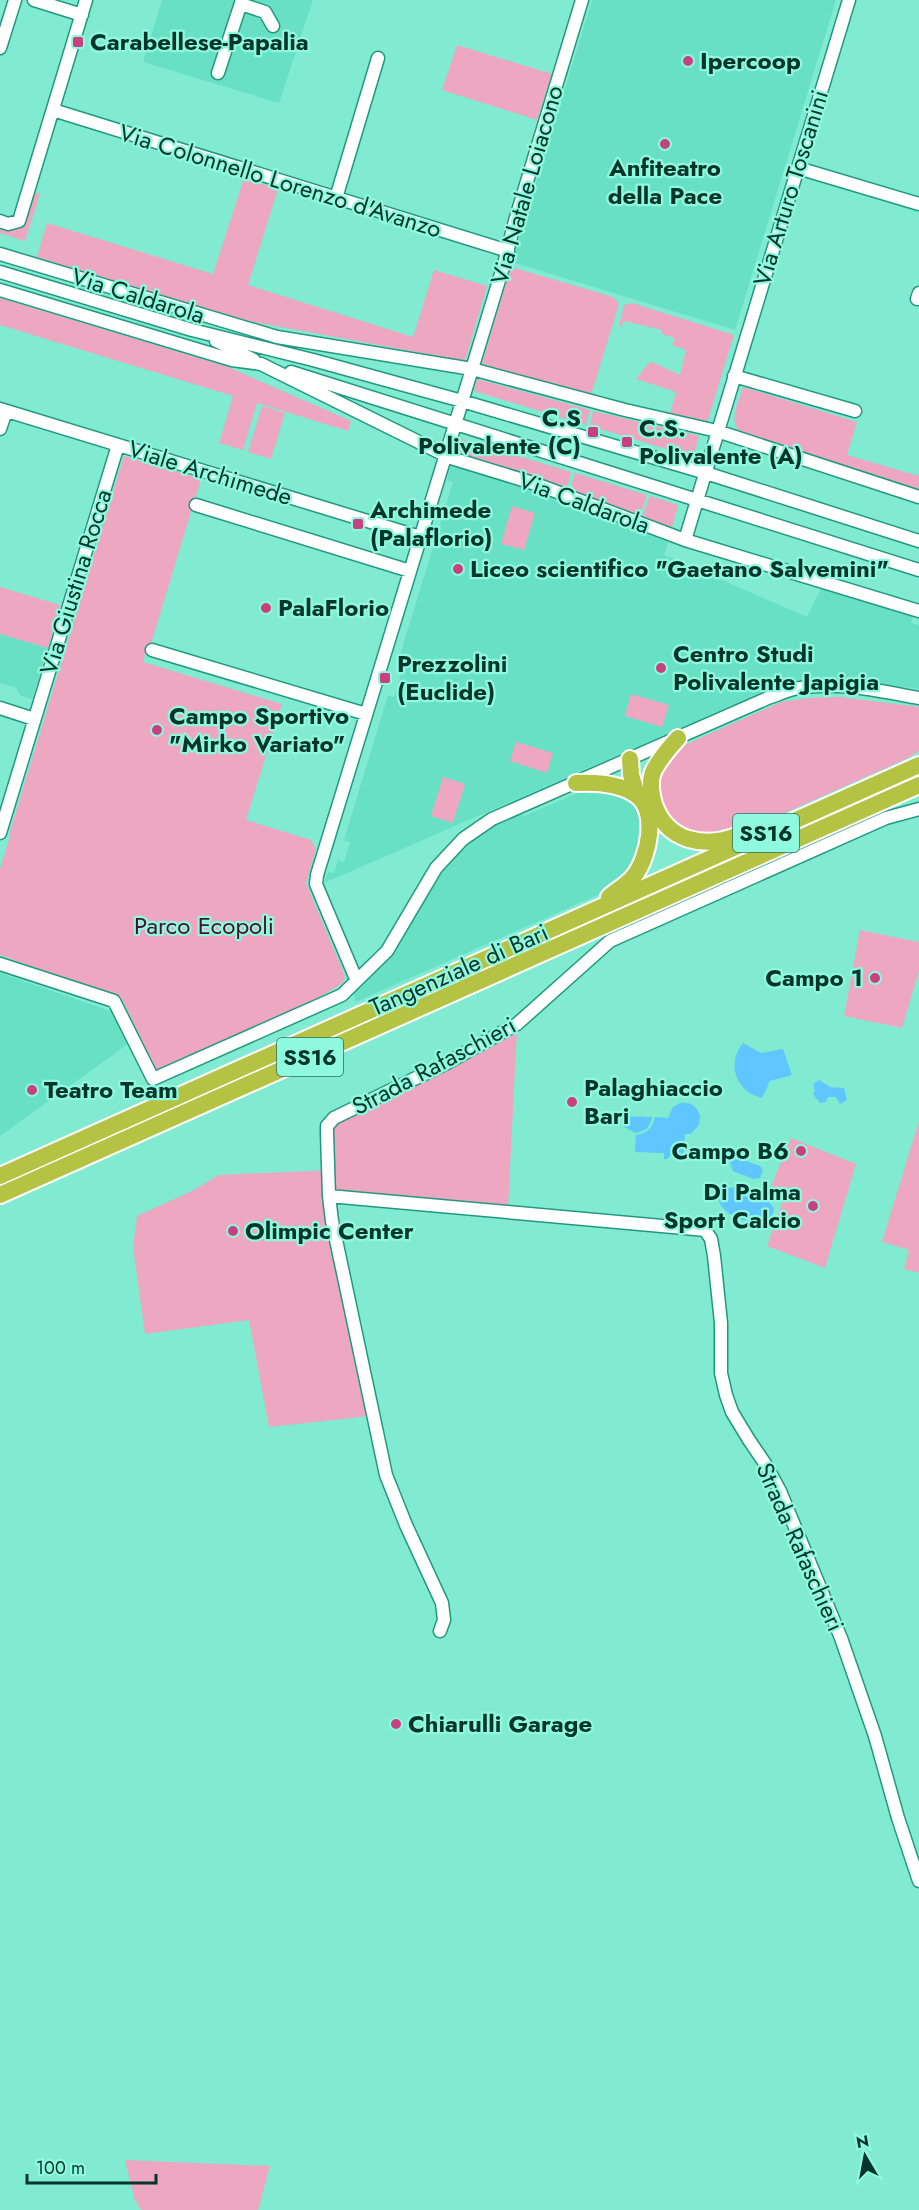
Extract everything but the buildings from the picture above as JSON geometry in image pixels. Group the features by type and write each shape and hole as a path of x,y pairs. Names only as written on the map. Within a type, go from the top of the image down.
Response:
{"highway":[{"path":"644,790 662,757 678,738"},
{"path":"590,912 633,878 644,861 649,840 649,822 645,807 643,768 630,759"},
{"name":"Tangenziale di Bari","path":"0,1176 919,765"},
{"path":"576,783 609,784 644,790 669,826 683,837 710,843 724,841 772,821 825,807"},
{"name":"Tangenziale di Bari","path":"0,1195 919,785"},
{"path":"832,824 881,812 919,798"}],"street":[{"path":"0,48 15,0"},
{"path":"34,0 82,15"},
{"path":"0,221 8,224 19,221 86,0"},
{"name":"Via Natale Loiacono","path":"356,979 316,880 582,0"},
{"name":"Via Arturo Toscanini","path":"685,540 849,0"},
{"path":"218,73 241,2 265,12 273,26"},
{"path":"336,198 378,58"},
{"name":"Via Colonnello Lorenzo d'Avanzo","path":"53,110 508,251"},
{"path":"798,168 919,204"},
{"name":"Via Caldarola","path":"0,254 277,337 472,369 614,407 717,431 919,497"},
{"name":"Via Caldarola","path":"0,272 192,330 462,401 706,473 919,541"},
{"name":"Via Caldarola","path":"0,290 232,360 279,368 919,570"},
{"name":"Via Caldarola","path":"192,330 233,348 444,455 536,484 685,540 919,611"},
{"name":"Via Caldarola","path":"277,337 313,360"},
{"path":"734,376 855,411"},
{"path":"0,429 3,410"},
{"name":"Viale Archimede","path":"3,410 420,537"},
{"name":"Via Giustina Rocca","path":"0,833 118,445"},
{"path":"196,505 410,571"},
{"path":"152,650 366,714"},
{"path":"0,964 114,1001 153,1079 342,994 387,951 436,868 462,839 492,819 768,698 795,689 815,687 864,689 919,698"},
{"path":"0,708 34,719"},
{"name":"Strada Rafaschieri","path":"440,1631 444,1620 442,1603 394,1497 384,1466 332,1221 327,1126 334,1118 457,1058 517,1024 599,950 616,938 886,818 919,809"},
{"name":"Strada Rafaschieri","path":"329,1196 705,1230 712,1247 720,1307 721,1373 726,1395 732,1412 780,1491 845,1647 870,1720 919,1881"}],"shaded area":[{"path":"162,0 313,0 279,103 143,62"},
{"path":"592,0 836,0 735,330 512,262"},
{"name":"Centro Studi Polivalente Japigia","path":"451,464 514,484 668,542 664,555 807,617 821,588 913,616 911,623 919,625 919,689 830,679 774,687 324,883 328,872 334,873 338,860 344,862 350,842 344,840 388,695 394,697 406,657 400,655 453,482 447,480"},
{"path":"0,634 48,648 32,699 21,696 16,688 0,683"},
{"path":"605,787 637,803 643,831 635,866 611,889 356,1002 353,993 392,955 434,881 467,844 486,830 516,814 524,816 584,790"},
{"name":"Teatro Team","path":"0,973 113,1012 128,1044 0,1136"}],"green space":[{"path":"457,45 552,74 537,120 442,90"},
{"path":"244,178 278,189 248,285 413,337 434,270 487,286 465,361 243,320 37,257 47,223 213,274"},
{"path":"34,192 40,194 25,241 0,233 0,226 12,229 22,225"},
{"path":"511,267 613,297 619,304 591,395 482,364"},
{"path":"0,298 228,367 351,421 348,431 257,403 243,450 219,443 233,396 0,325"},
{"path":"632,303 734,335 707,423 670,414 676,392 636,379 652,362 680,375 686,350 672,345 675,338 662,334 662,330 624,321 622,326 619,325 624,305"},
{"path":"477,379 590,410 586,425 474,391"},
{"path":"743,387 857,422 847,455 919,476 919,489 741,432 737,428 734,417"},
{"path":"262,406 285,413 271,459 248,452"},
{"path":"593,411 699,436 693,457 590,426"},
{"path":"462,439 571,472 567,488 458,453"},
{"name":"Parco Ecopoli","path":"124,456 201,479 150,647 147,647 143,662 282,704 246,820 311,840 316,849 306,883 345,976 343,983 316,999 156,1070 122,999 0,955 0,869"},
{"path":"575,473 647,495 640,516 570,490"},
{"path":"650,496 678,505 672,528 642,517"},
{"path":"512,506 535,513 524,550 501,544"},
{"path":"0,587 60,605 48,648 0,634"},
{"path":"631,694 669,705 662,727 625,716"},
{"path":"840,697 919,707 919,751 906,759 735,835 714,839 676,826 657,800 661,769 680,747 781,702"},
{"path":"516,742 553,753 547,773 510,761"},
{"path":"443,777 465,784 453,823 431,816"},
{"name":"Campo 1","path":"860,930 919,942 919,971 902,1028 844,1016"},
{"name":"Olimpic Center","path":"517,1029 508,1209 325,1193 370,1416 269,1427 249,1320 145,1334 133,1247 137,1216 192,1191 219,1175 331,1170 327,1126"},
{"path":"919,1121 919,1273 904,1269 909,1250 882,1242"},
{"name":"Di Palma Sport Calcio","path":"791,1138 856,1164 825,1268 767,1246 785,1195 770,1189"},
{"path":"125,2160 270,2166 258,2210 141,2210 135,2200"}],"water":[{"path":"743,1043 761,1053 783,1049 792,1075 770,1081 762,1098 753,1095 746,1090 736,1076 735,1060"},
{"path":"819,1080 830,1087 844,1088 847,1100 840,1104 836,1097 828,1097 826,1102 820,1103 813,1094 815,1090 813,1084"},
{"path":"680,1103 693,1105 700,1116 699,1125 691,1134 685,1134 683,1160 677,1153 664,1159 664,1153 635,1152 636,1135 649,1129 655,1117 668,1118 673,1107"},
{"path":"621,1116 652,1117 652,1119 647,1129 636,1133 624,1127"},
{"path":"738,1158 760,1166 763,1171 760,1178 753,1179 733,1171 730,1163 733,1159"},
{"path":"740,1187 764,1196 774,1208 772,1217 756,1222 747,1221 730,1214 723,1208 718,1192 725,1188"}],"place":[{"name":"Carabellese-Papalia","path":"78,42"},
{"name":"Ipercoop","path":"688,61"},
{"name":"Anfiteatro della Pace","path":"665,144"},
{"name":"C.S Polivalente (C)","path":"593,432"},
{"name":"C.S. Polivalente (A)","path":"627,442"},
{"name":"Archimede (Palaflorio)","path":"358,524"},
{"name":"Liceo scientifico \"Gaetano Salvemini\"","path":"458,569"},
{"name":"PalaFlorio","path":"266,608"},
{"name":"Centro Studi Polivalente Japigia","path":"661,668"},
{"name":"Prezzolini (Euclide)","path":"385,678"},
{"name":"Campo Sportivo \"Mirko Variato\"","path":"157,730"},
{"name":"Campo 1","path":"875,978"},
{"name":"Teatro Team","path":"32,1090"},
{"name":"Palaghiaccio Bari","path":"572,1102"},
{"name":"Campo B6","path":"801,1151"},
{"name":"Di Palma Sport Calcio","path":"813,1206"},
{"name":"Olimpic Center","path":"233,1231"},
{"name":"Chiarulli Garage","path":"396,1724"}]}
